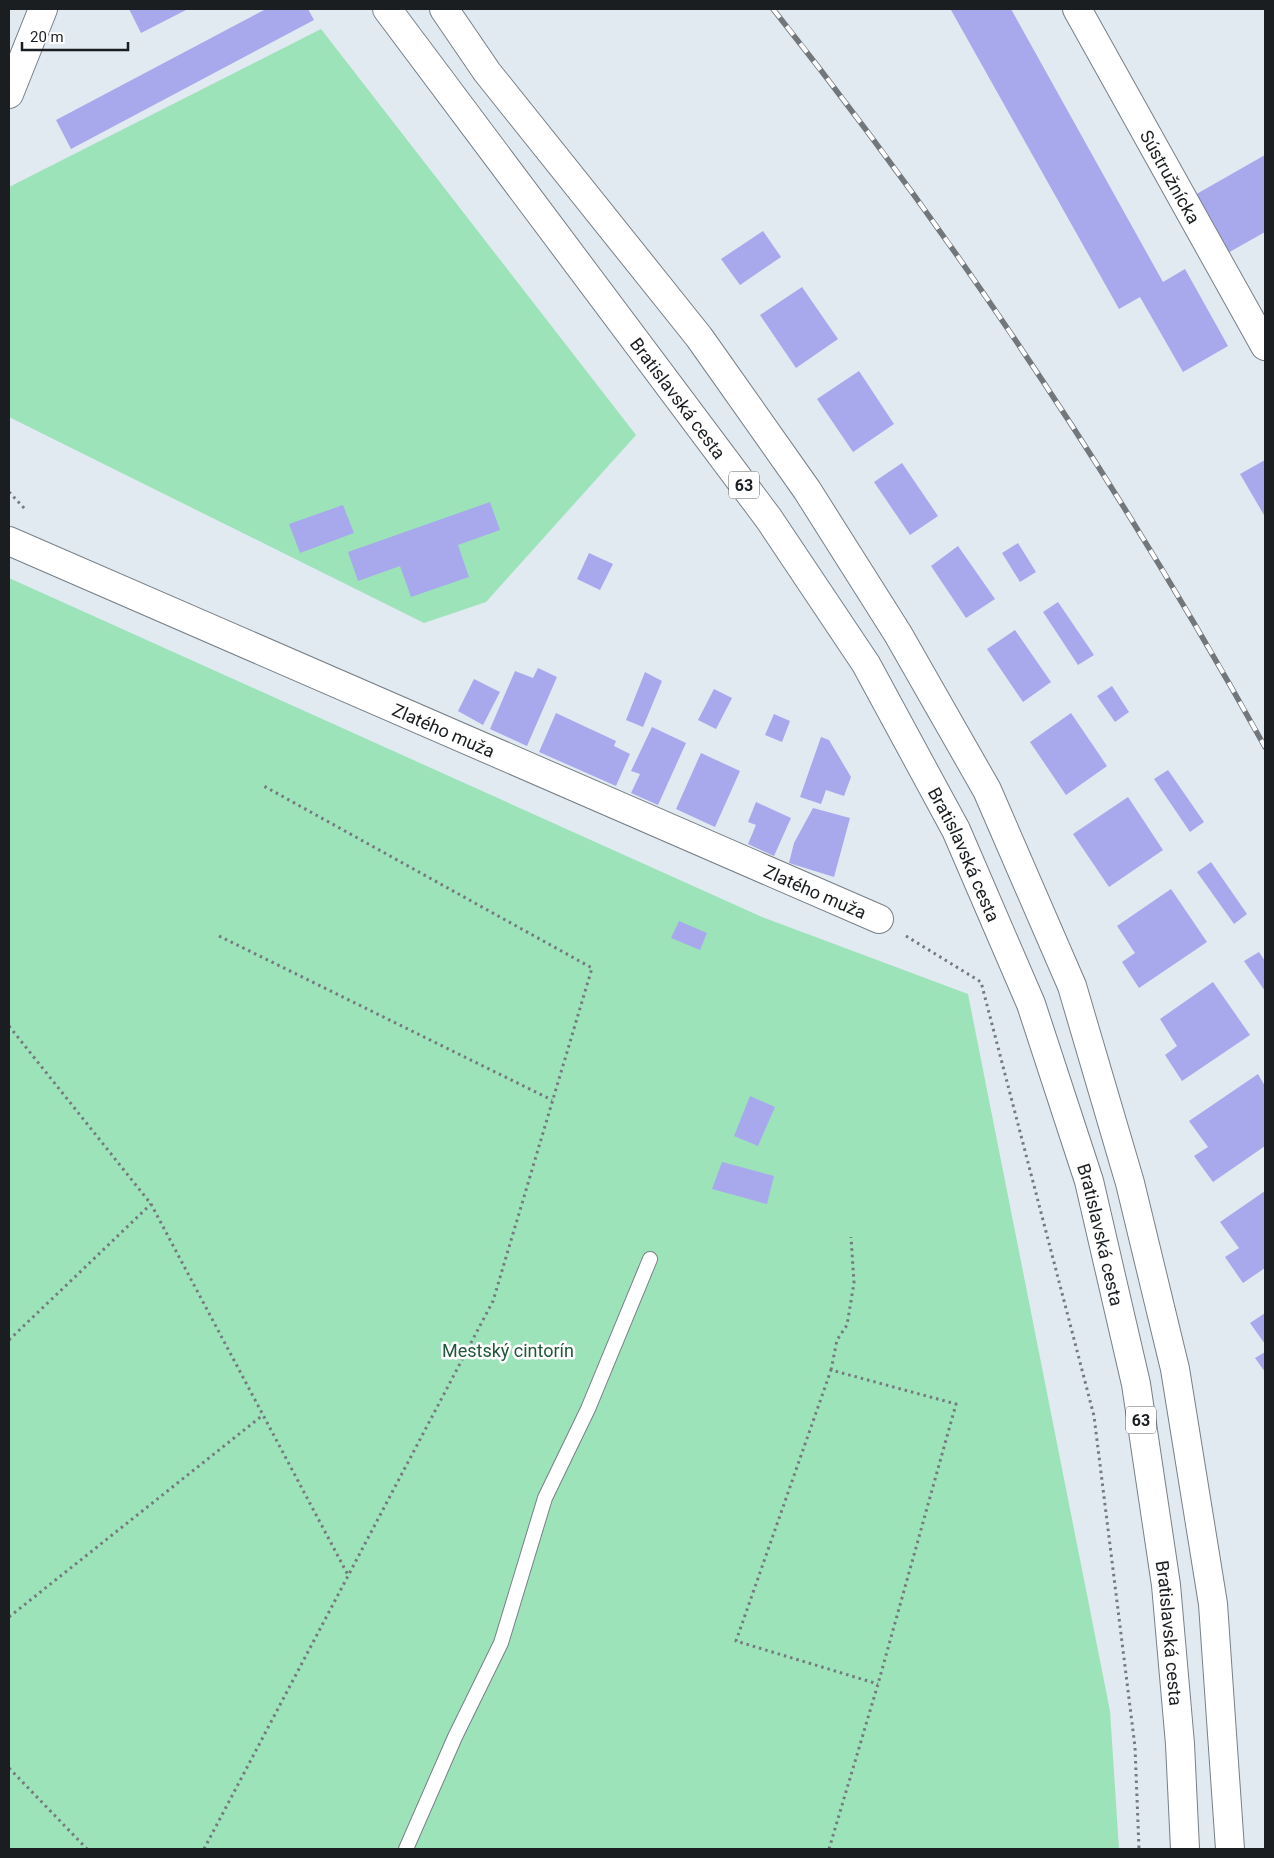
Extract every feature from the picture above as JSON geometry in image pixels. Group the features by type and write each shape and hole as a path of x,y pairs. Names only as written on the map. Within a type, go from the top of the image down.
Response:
{"main road":[{"path":"9,94 43,9"},
{"name":"Bratislavská cesta","path":"388,9 769,520 866,664 956,830 1031,1004 1086,1172 1133,1374 1166,1585 1180,1744 1185,1849"},
{"name":"63","path":"444,9 487,72 699,337 808,490 898,634 987,790 1068,977 1130,1183 1175,1369 1213,1604 1230,1849"},
{"name":"Sústružnícka","path":"1077,9 1265,346"},
{"name":"Zlatého muža","path":"9,541 879,919"}],"lane":[{"path":"406,1849 455,1737 501,1643 545,1498 588,1409 650,1259"}],"path":[{"path":"9,492 26,510"},
{"path":"204,1849 493,1301 592,968 262,785"},
{"path":"879,919 981,982 1094,1416 1135,1747 1139,1849"},
{"path":"219,936 552,1100"},
{"path":"9,1026 151,1204 348,1575"},
{"path":"9,1340 151,1204"},
{"path":"851,1236 854,1283 847,1326 837,1340 831,1370 736,1641 878,1684"},
{"path":"829,1849 878,1684 956,1404 831,1370"},
{"path":"9,1618 263,1414"},
{"path":"9,1768 86,1849"}],"green space":[{"path":"321,29 636,435 486,602 424,623 9,417 9,187"},
{"name":"Mestský cintorín","path":"9,578 762,917 968,994 1110,1711 1119,1849 9,1849"}],"building":[{"path":"129,9 188,9 141,33"},
{"path":"266,9 308,9 314,20 71,149 56,120"},
{"path":"1011,9 1163,282 1185,269 1228,346 1183,372 1140,297 1119,309 951,10"},
{"path":"1265,155 1265,232 1226,254 1193,196"},
{"path":"763,231 781,257 740,285 721,259"},
{"path":"802,287 838,339 796,368 760,315"},
{"path":"859,371 894,424 853,452 817,399"},
{"path":"1265,460 1265,515 1264,515 1240,474"},
{"path":"902,463 938,516 910,535 874,482"},
{"path":"490,502 500,530 458,545 469,577 411,597 400,566 358,581 348,552"},
{"path":"343,505 354,533 300,553 289,524"},
{"path":"1018,543 1036,572 1020,582 1002,553"},
{"path":"958,546 995,599 966,618 931,566"},
{"path":"589,553 613,564 600,590 577,579"},
{"path":"1058,602 1094,655 1078,665 1043,612"},
{"path":"1015,630 1051,682 1023,702 987,649"},
{"path":"538,668 557,677 527,746 490,729 515,671 533,678"},
{"path":"645,672 662,681 643,727 626,720"},
{"path":"474,679 500,692 483,725 458,711"},
{"path":"1112,686 1129,712 1115,722 1097,696"},
{"path":"714,689 732,698 716,729 698,720"},
{"path":"556,713 616,741 614,746 630,754 616,786 539,752"},
{"path":"1071,713 1107,766 1066,795 1030,742"},
{"path":"774,714 790,721 782,742 765,735"},
{"path":"652,727 686,743 658,805 631,793 640,774 631,771"},
{"path":"821,737 829,740 851,777 844,796 826,790 821,804 800,797"},
{"path":"701,753 740,771 715,827 676,809"},
{"path":"1168,770 1204,822 1190,832 1154,779"},
{"path":"1128,797 1163,850 1109,887 1073,834"},
{"path":"756,802 791,818 774,856 748,844 756,825 748,822"},
{"path":"813,808 850,818 834,877 789,863 794,843"},
{"path":"1211,862 1247,914 1234,924 1197,872"},
{"path":"1171,889 1207,942 1139,988 1122,962 1135,953 1117,926"},
{"path":"679,921 707,933 700,950 671,938"},
{"path":"1259,952 1265,961 1265,991 1244,961"},
{"path":"1213,982 1250,1035 1182,1081 1165,1055 1177,1046 1160,1019"},
{"path":"1258,1074 1265,1086 1265,1146 1213,1182 1194,1156 1208,1147 1189,1121"},
{"path":"750,1096 775,1107 758,1146 734,1136"},
{"path":"722,1162 774,1176 767,1204 712,1189"},
{"path":"1265,1191 1265,1268 1243,1283 1225,1257 1239,1248 1220,1222"},
{"path":"1265,1313 1265,1344 1250,1323"},
{"path":"1265,1352 1265,1372 1255,1358"}],"railway":[{"path":"773,9 907,186 972,276 1034,368 1095,461 1153,555 1265,747"}]}
